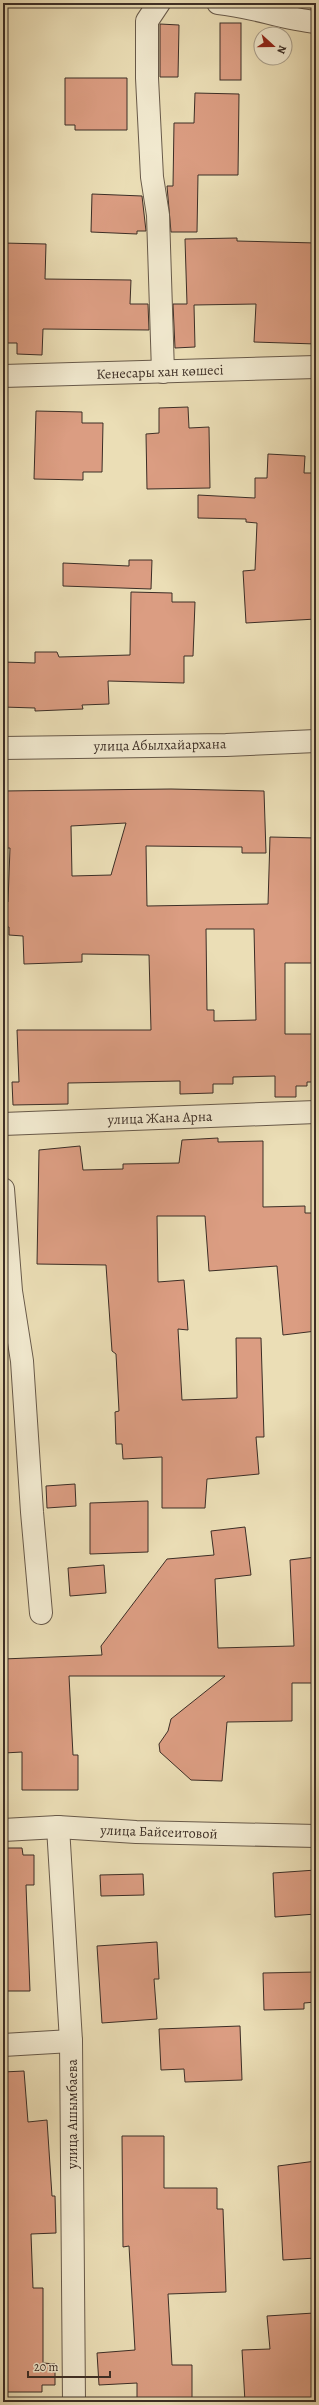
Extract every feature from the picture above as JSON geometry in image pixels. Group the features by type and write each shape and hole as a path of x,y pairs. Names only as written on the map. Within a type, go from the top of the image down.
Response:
{"street":[{"path":"159,3 147,21 147,78 152,177 158,215 164,372"},
{"path":"218,3 251,7 301,21 316,22"},
{"name":"Кенесары хан көшесі","path":"3,376 316,367"},
{"name":"улица Абылхайархана","path":"3,748 226,745 316,741"},
{"name":"улица Жана Арна","path":"3,1124 316,1112"},
{"path":"3,1189 11,1291 22,1361 32,1512 41,1612"},
{"name":"улица Байсеитовой","path":"3,1830 58,1827 136,1832 316,1836"},
{"name":"улица Ашымбаева","path":"58,1827 72,2041 74,2402"},
{"path":"3,2045 72,2041"}],"building":[{"path":"220,23 241,23 241,80 220,80"},
{"path":"160,24 179,25 178,77 160,77"},
{"path":"65,78 127,78 127,130 75,130 75,125 65,125"},
{"path":"195,93 239,94 238,175 198,175 197,232 171,232 167,186 173,186 174,123 194,123"},
{"path":"92,194 142,196 146,231 137,231 137,234 91,232"},
{"path":"237,238 237,241 316,243 316,344 254,342 256,304 194,305 195,347 175,348 173,304 187,304 185,239"},
{"path":"3,243 46,244 45,279 131,280 130,304 148,304 149,330 43,329 42,355 17,354 17,343 3,343"},
{"path":"188,407 189,428 209,427 210,488 147,489 146,434 159,433 159,408"},
{"path":"36,411 82,412 82,423 103,423 102,472 83,472 83,480 34,479"},
{"path":"268,454 305,456 304,473 316,473 316,547 313,547 316,619 246,623 243,571 255,570 257,523 246,522 246,519 198,518 198,495 255,498 255,478 267,478"},
{"path":"129,560 152,560 151,589 63,586 63,563 129,566"},
{"path":"131,592 172,593 172,602 195,602 193,656 184,656 184,683 108,681 109,704 82,705 83,709 35,711 35,708 3,707 3,662 35,663 35,652 57,652 59,657 130,655"},
{"path":"171,789 264,791 266,853 242,853 242,847 146,846 147,906 268,904 270,837 316,838 316,963 285,963 285,1034 316,1034 316,1082 307,1082 307,1086 296,1086 296,1097 275,1097 275,1076 233,1077 233,1084 213,1084 213,1093 180,1094 180,1081 68,1083 68,1104 13,1105 12,1082 19,1082 17,1030 151,1030 149,955 82,954 82,962 24,964 23,936 9,935 9,927 3,927 3,902 8,902 10,848 3,848 3,791","holes":["126,823 111,875 72,876 71,826","206,929 254,929 256,1020 214,1021 214,1010 207,1010"]},
{"path":"218,1138 218,1142 263,1141 263,1207 305,1206 305,1213 316,1213 316,1331 283,1335 277,1266 209,1271 205,1216 157,1216 158,1282 184,1280 188,1330 178,1329 182,1400 237,1398 236,1338 261,1338 264,1437 256,1437 259,1474 207,1479 205,1508 162,1508 162,1457 123,1459 122,1444 116,1444 115,1412 119,1411 116,1354 112,1351 106,1265 37,1264 39,1150 80,1146 83,1170 123,1169 123,1164 179,1163 182,1140"},
{"path":"75,1484 76,1506 47,1508 46,1486"},
{"path":"148,1501 148,1552 90,1554 90,1503"},
{"path":"245,1527 251,1575 215,1579 218,1648 294,1646 290,1560 316,1557 316,1683 292,1683 292,1721 227,1722 222,1781 191,1780 160,1752 159,1744 168,1731 171,1719 225,1676 69,1676 73,1755 78,1755 78,1790 22,1790 22,1752 4,1753 3,1659 102,1655 101,1646 167,1559 214,1555 211,1531"},
{"path":"104,1565 106,1593 70,1596 68,1568"},
{"path":"3,1848 22,1848 23,1855 34,1855 34,1885 26,1885 30,1991 3,1991"},
{"path":"316,1870 316,1914 275,1917 273,1873"},
{"path":"143,1874 144,1895 101,1896 100,1875"},
{"path":"157,1942 159,1979 154,1979 157,2019 102,2023 97,1946"},
{"path":"316,1972 316,2002 304,2003 304,2009 264,2010 263,1973"},
{"path":"240,2026 242,2080 185,2082 184,2069 161,2070 159,2029"},
{"path":"24,2071 28,2122 47,2120 52,2196 55,2196 56,2233 31,2234 33,2288 43,2288 43,2363 55,2364 55,2385 42,2385 42,2392 3,2392 3,2072"},
{"path":"122,2136 164,2136 164,2188 217,2188 217,2209 223,2209 226,2292 168,2294 172,2365 192,2365 192,2402 137,2402 137,2383 99,2385 97,2353 135,2350 129,2246 123,2247"},
{"path":"316,2161 316,2258 283,2260 278,2166"},
{"path":"314,2313 316,2402 245,2402 242,2350 270,2349 267,2316"}]}
